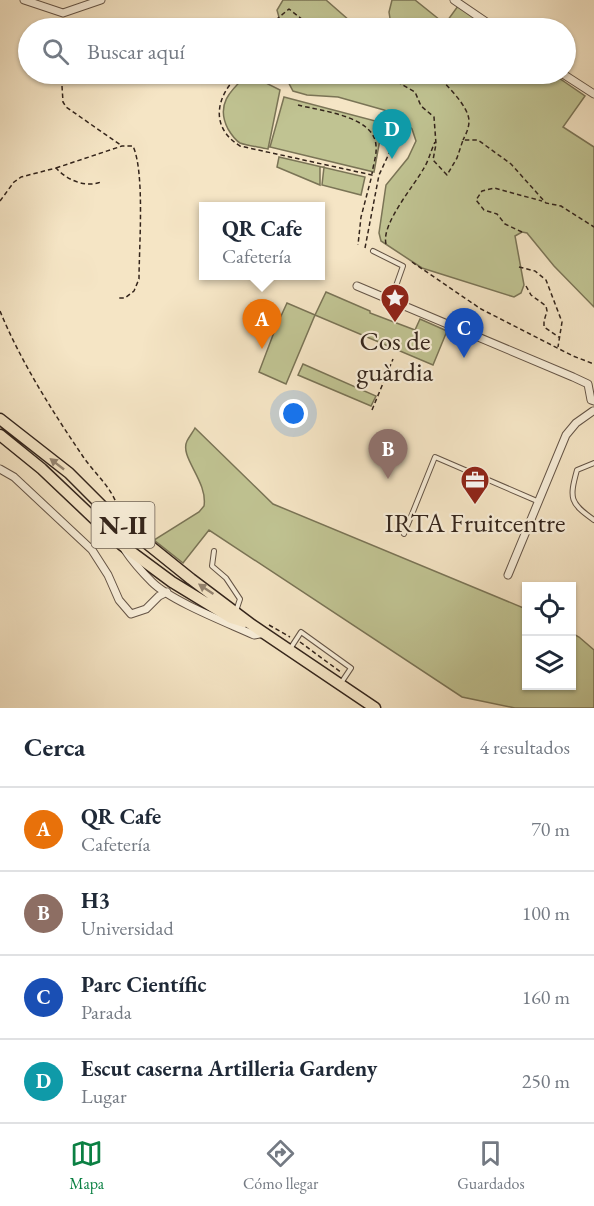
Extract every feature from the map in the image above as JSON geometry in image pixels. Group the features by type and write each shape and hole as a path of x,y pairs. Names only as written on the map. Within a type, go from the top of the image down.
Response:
{"main road":[{"name":"N-II","path":"0,419 69,473 133,533 236,612 257,623 266,633 293,645 343,680 375,708"},
{"name":"N-II","path":"0,435 42,469 122,545 172,582 231,618 257,623"}],"street":[{"path":"24,0 63,13 101,0"},
{"path":"454,0 480,18"},
{"path":"576,82 594,94"},
{"path":"357,286 478,335 588,384 592,400"},
{"path":"508,575 566,435 576,423 594,412"},
{"path":"0,469 14,477 92,550 108,575 119,600 131,614 147,609 159,596 167,592"},
{"path":"122,545 134,563 152,582 167,592 254,635 266,633"},
{"path":"151,603 154,591 152,582"}],"lane":[{"path":"373,251 403,266 391,300"},
{"path":"404,534 435,457 537,501"},
{"path":"594,463 577,470 573,491 573,499 577,508 594,520"},
{"path":"214,551 212,566 226,578 240,598 236,612"},
{"path":"293,645 302,632 351,668 343,680"}],"path":[{"path":"278,18 289,9 300,18"},
{"path":"232,84 218,108 218,120 231,141 240,146 372,175"},
{"path":"401,84 415,92 421,106 434,117 436,140 433,160 447,175 457,158 469,125 469,118 446,84"},
{"path":"62,86 63,102 66,107 122,146"},
{"path":"298,105 353,118 371,132 376,143 358,245"},
{"path":"386,244 385,232 404,197 423,171 436,140"},
{"path":"463,140 478,140 511,164 545,201"},
{"path":"365,248 379,175 393,145"},
{"path":"0,201 14,182 21,177 122,146 133,146 137,155 139,177 139,279 134,291 125,298 118,298"},
{"path":"56,168 62,175 82,184 94,185 101,182"},
{"path":"522,232 505,224 497,214 484,210 476,200 482,190 494,188 561,206 594,226"},
{"path":"412,262 482,309 557,348 594,364"},
{"path":"519,267 535,271 546,280 562,322 557,348"},
{"path":"526,286 531,295 546,306 544,327 560,338"},
{"path":"0,311 51,406 82,456 112,494"},
{"path":"372,410 393,358"},
{"path":"257,623 343,680"}],"green space":[{"path":"283,0 326,0 347,18 279,18 277,10"},
{"path":"392,0 415,0 438,18 390,18"},
{"path":"458,6 475,18 449,18"},
{"path":"238,84 268,84 280,90 268,149 240,143 230,133 223,112 227,98"},
{"path":"289,84 568,84 585,96 563,127 594,147 594,307 554,266 527,233 522,232 515,236 524,285 521,293 514,297 422,268 381,241 379,233 386,185 408,158 416,141 412,129 392,113 384,110 338,97 307,95 293,91"},
{"path":"284,97 383,123 374,172 270,147"},
{"path":"279,157 322,167 320,167 320,185 277,167"},
{"path":"324,167 365,177 361,195 322,185"},
{"path":"326,292 370,311 370,313 415,330 420,319 447,331 433,365 315,315"},
{"path":"287,303 315,315 286,384 259,372"},
{"path":"303,364 376,396 371,406 298,375"},
{"path":"195,428 273,504 522,607 522,690 576,690 576,635 579,637 594,650 594,708 515,708 462,697 209,530 183,563 154,540 199,512 204,506 202,488 187,454 187,441"}],"place":[{"name":"Escut caserna Artilleria Gardeny","path":"392,159"},
{"name":"Cos de guàrdia","path":"395,324"},
{"name":"QR Cafe","path":"262,349"},
{"name":"Parc Científic","path":"464,358"},
{"name":"H3","path":"388,479"},
{"name":"IRTA Fruitcentre","path":"475,506"}]}
